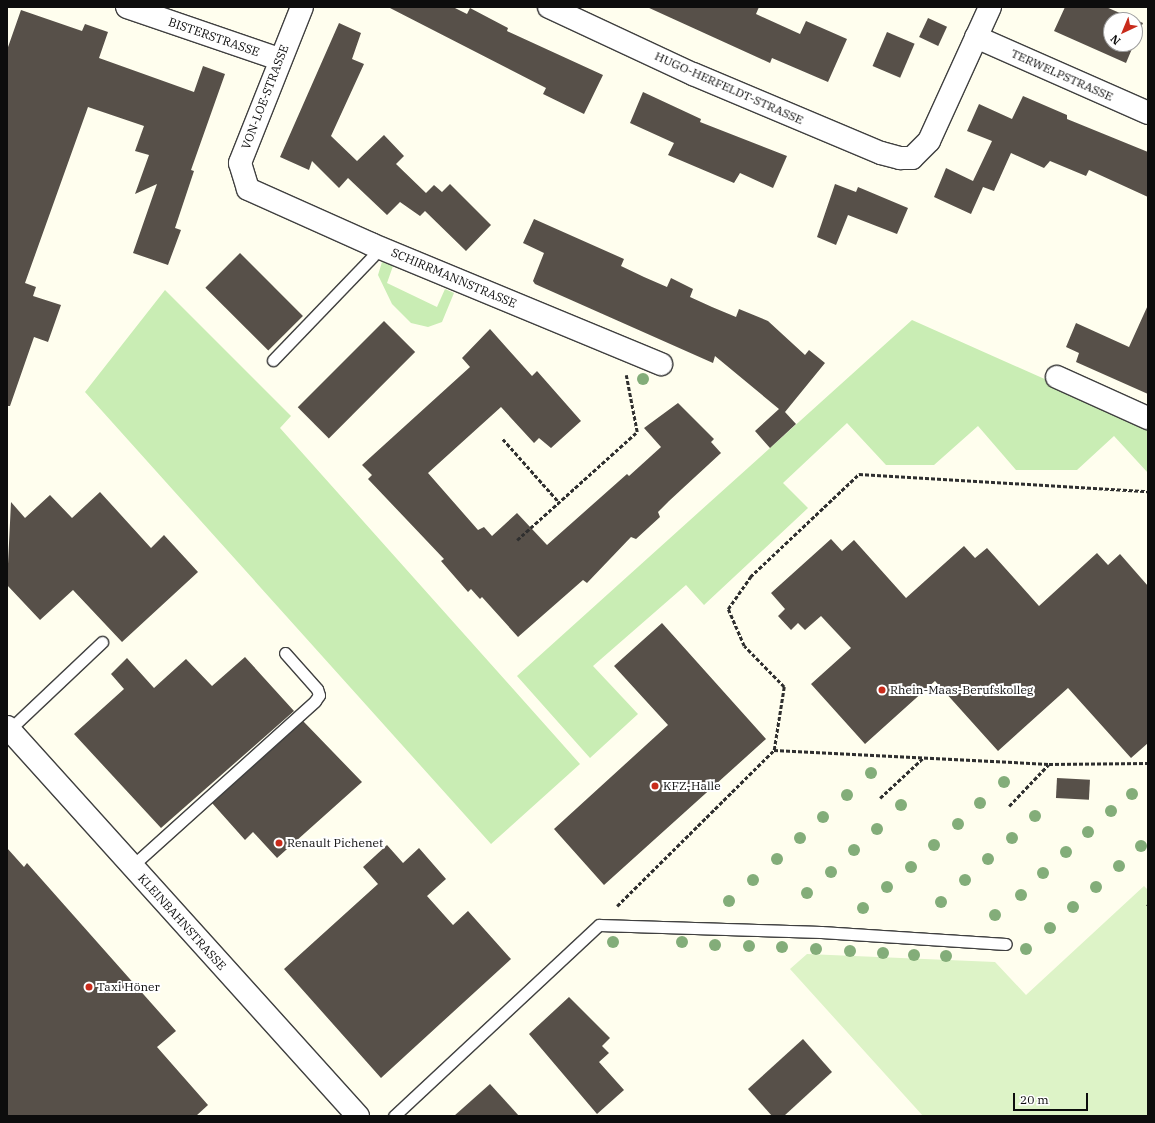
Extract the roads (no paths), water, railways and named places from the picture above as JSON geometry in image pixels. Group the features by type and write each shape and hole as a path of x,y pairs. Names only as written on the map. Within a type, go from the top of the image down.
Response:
{"street":[{"name":"BISTERSTRASSE","path":"127,7 279,60"},
{"name":"VON-LOE-STRASSE","path":"248,189 240,163 279,60 302,7"},
{"name":"HUGO-HERFELDT-STRASSE","path":"549,7 693,74 874,150 900,158 912,158 929,141 976,37"},
{"path":"976,37 990,7"},
{"name":"TERWELPSTRASSE","path":"976,37 1148,113"},
{"name":"SCHIRRMANNSTRASSE","path":"248,189 620,349 661,364"},
{"path":"1057,377 1148,418"},
{"name":"KLEINBAHNSTRASSE","path":"8,728 358,1116"}],"lane":[{"path":"273,360 373,256"},
{"path":"8,728 102,642"},
{"path":"132,866 315,701 319,695 317,688 285,653"},
{"path":"394,1116 599,925 821,932 1006,944"}],"place":[{"name":"Rhein-Maas-Berufskolleg","path":"882,690"},
{"name":"KFZ-Halle","path":"655,786"},
{"name":"Renault Pichenet","path":"279,843"},
{"name":"Taxi Höner","path":"89,987"}]}
